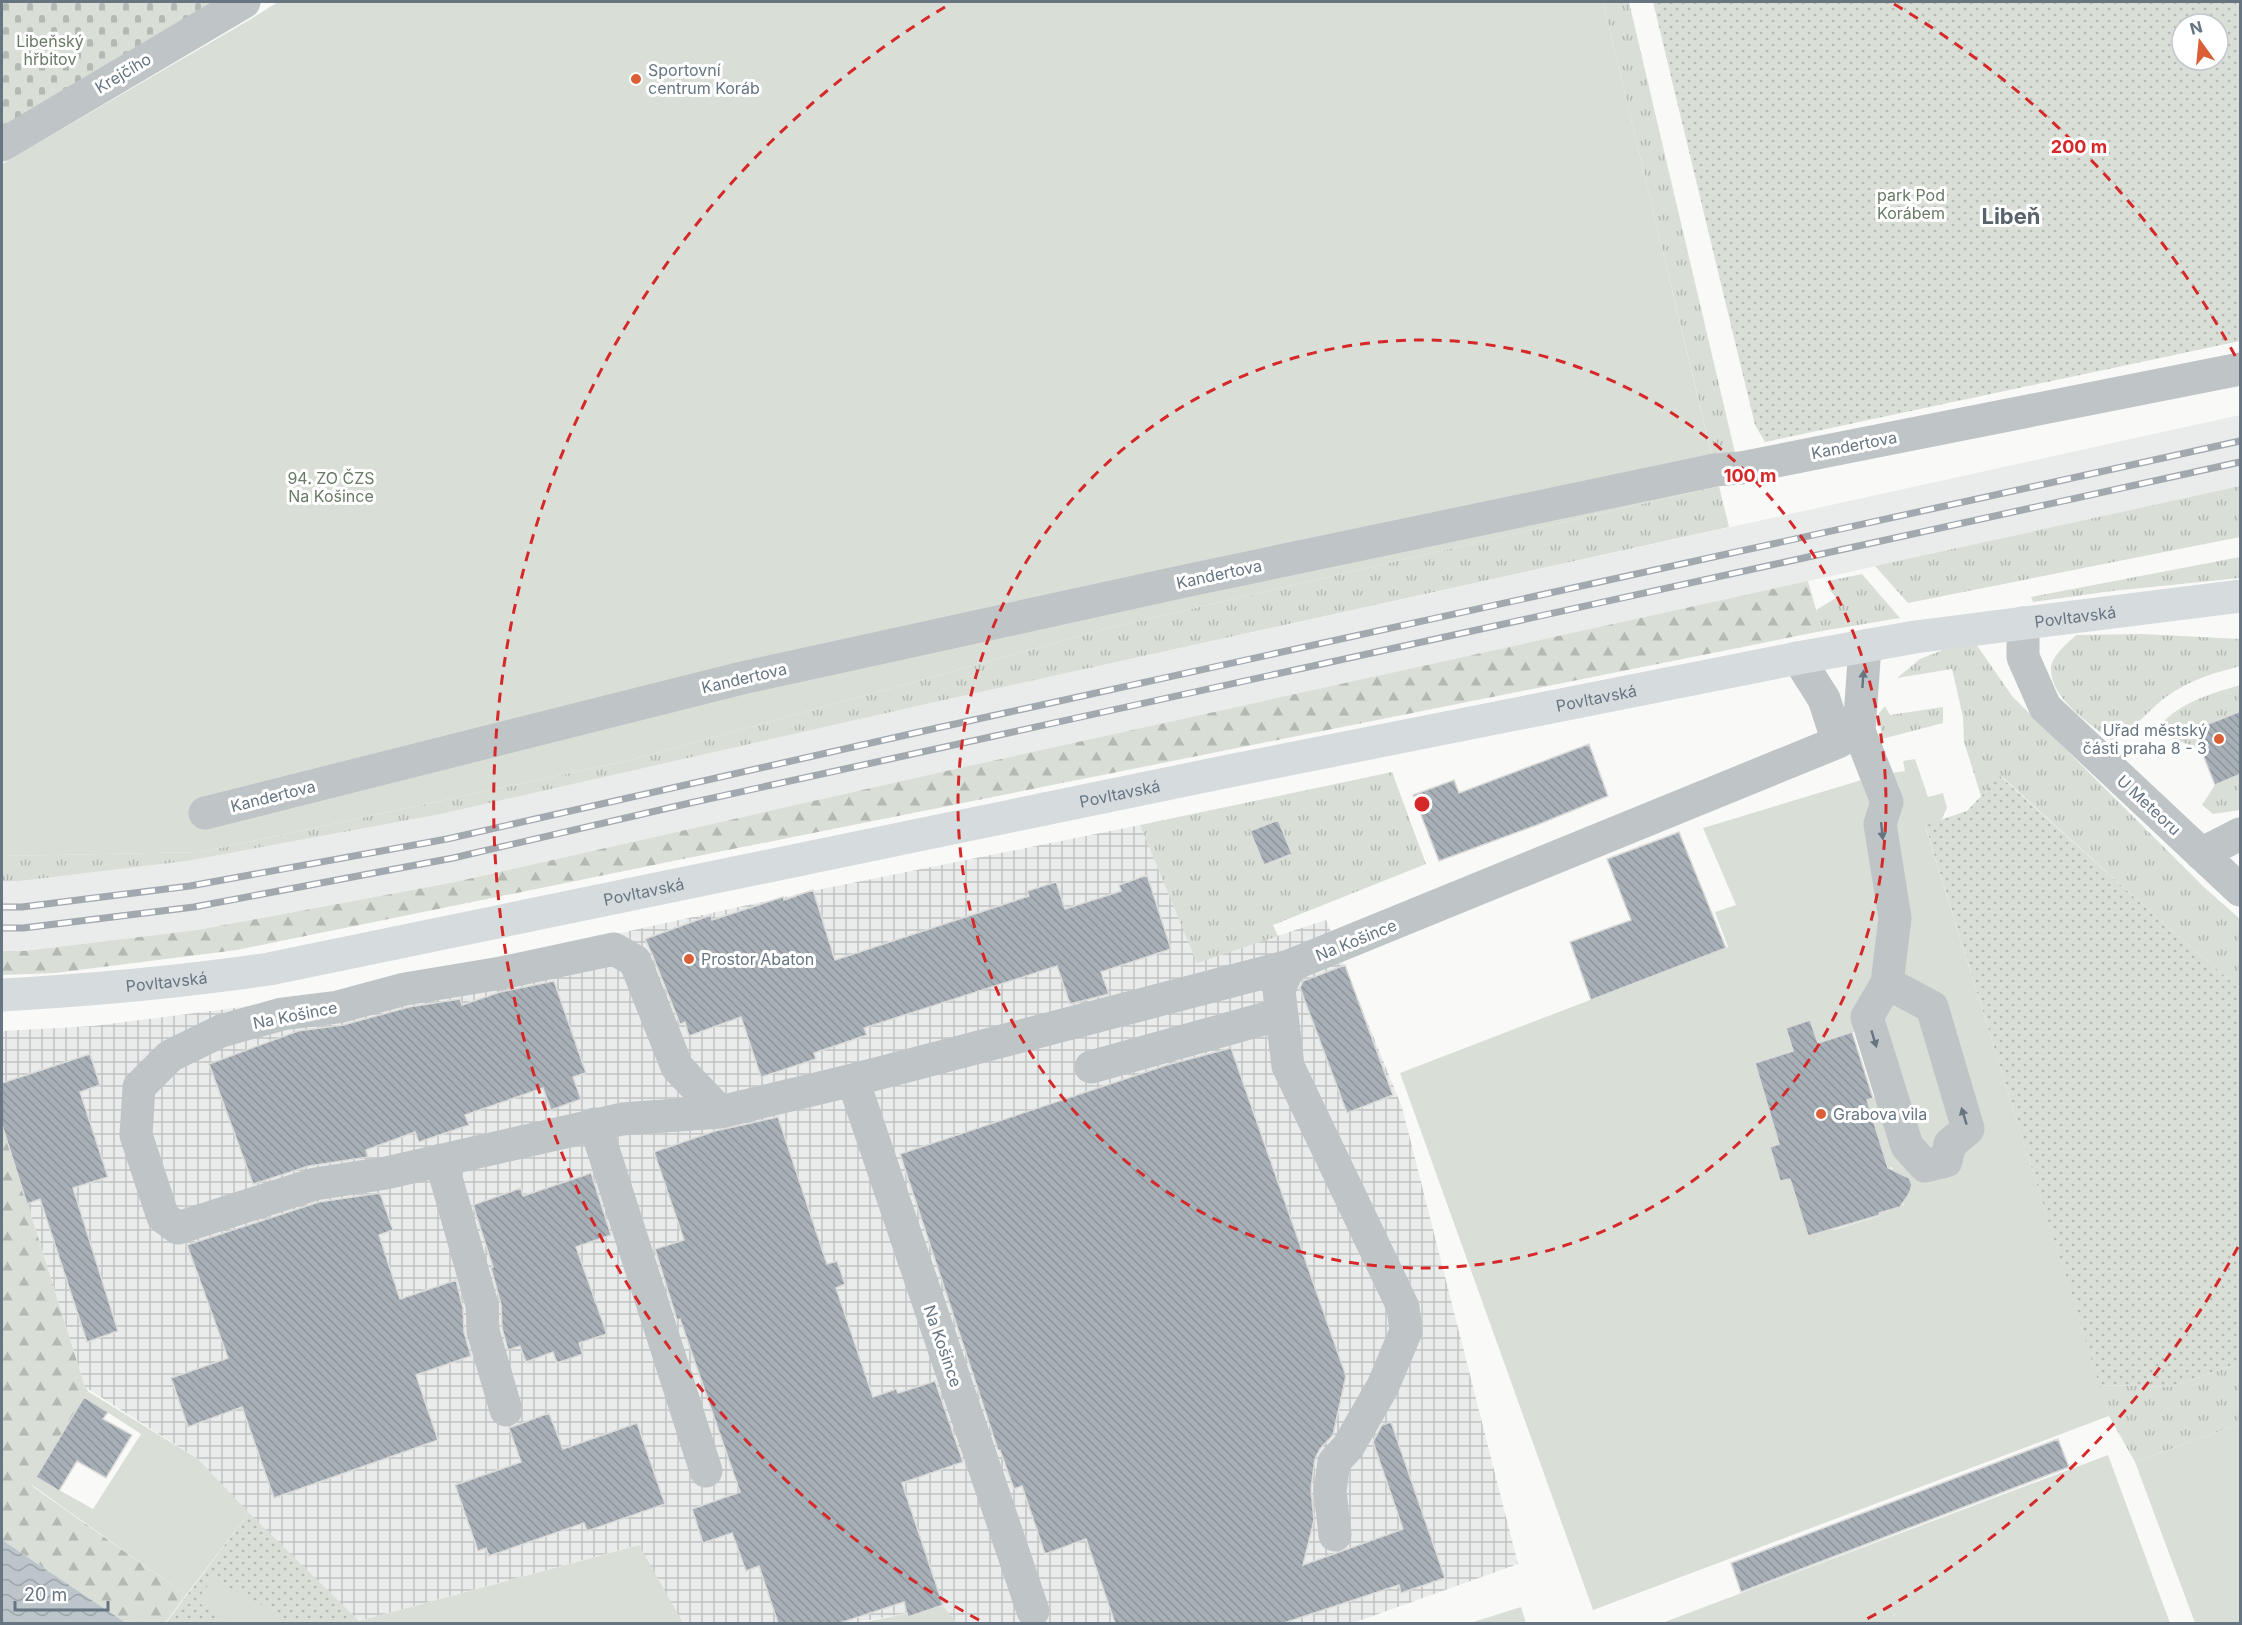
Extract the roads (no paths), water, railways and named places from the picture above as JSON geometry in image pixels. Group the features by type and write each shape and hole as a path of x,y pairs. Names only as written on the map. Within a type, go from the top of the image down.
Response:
{"main road":[{"name":"Povltavská","path":"2,995 89,990 269,969 1241,769 1798,658 1915,637 2205,599 2241,597"},
{"path":"2205,599 2241,607"}],"street":[{"name":"Krejčího","path":"2,145 244,2"},
{"name":"Kandertova","path":"204,813 742,678 1185,581 1715,470 1741,468 2241,369"},
{"name":"U Meteoru","path":"2023,623 2023,657 2044,707 2241,890"},
{"path":"1849,736 1865,646"},
{"path":"1798,658 1849,736 1878,775 1887,802 1880,824 1895,918 1887,983 1867,1017 1907,1146 1925,1166 1946,1161 1950,1144 1968,1129 1932,1007 1887,983"},
{"name":"Na Košince","path":"720,1112 677,1067 635,961 614,949 501,973 405,989 338,1007 282,1014 221,1031 170,1056 139,1087 136,1135 163,1217 178,1228 315,1184 386,1173 595,1124 622,1119 720,1112 853,1080 1289,966 1849,736"},
{"path":"2201,854 2241,834"},
{"path":"1289,966 1279,990 1288,1066 1403,1307 1406,1331 1383,1386 1348,1447 1334,1462 1330,1491 1335,1535"},
{"path":"1080,1021 1094,1078 1281,1014"},
{"name":"Na Košince","path":"853,1080 1033,1611"},
{"path":"595,1124 706,1471"},
{"path":"441,1160 482,1305 483,1331 506,1410"}],"water":[{"path":"2,1540 126,1623 2,1623"}],"railway":[{"path":"2,907 22,907 190,886 447,839 937,728 2240,441"},
{"path":"2,928 23,928 194,907 453,858 690,803 2240,462"}],"place":[{"name":"Sportovní centrum Koráb","path":"636,79"},
{"name":"Uřad městský části praha 8 - 3","path":"2219,739"},
{"name":"Prostor Abaton","path":"689,959"},
{"name":"Grabova vila","path":"1821,1114"}],"district":[{"name":"Libeň","path":"2011,216"}],"park label":[{"name":"Libeňský hřbitov","path":"50,50"},
{"name":"park Pod Korábem","path":"1911,204"},
{"name":"94. ZO ČZS Na Košince","path":"331,487"}]}
